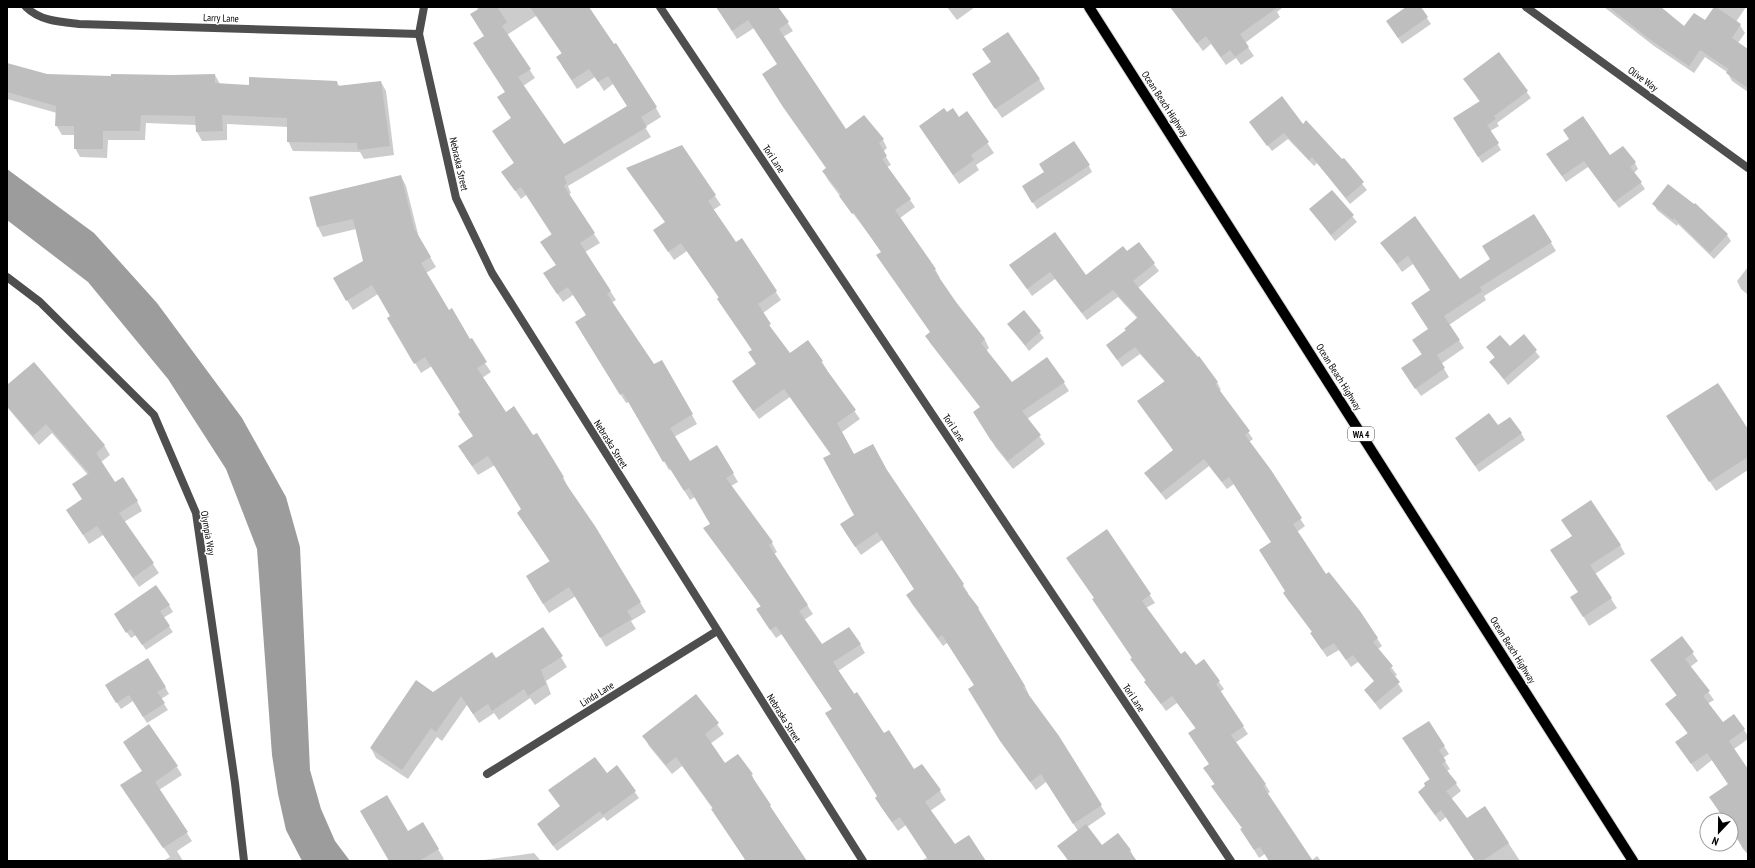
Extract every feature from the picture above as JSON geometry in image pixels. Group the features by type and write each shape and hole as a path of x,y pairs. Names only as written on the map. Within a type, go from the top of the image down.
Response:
{"main road":[{"name":"Ocean Beach Highway","path":"1089,7 1633,861"}],"street":[{"name":"Larry Lane","path":"26,7 30,12 49,20 78,24 419,34"},
{"name":"Nebraska Street","path":"424,7 419,34 456,198 492,273 863,861"},
{"name":"Tori Lane","path":"660,7 1231,861"},
{"name":"Olive Way","path":"1526,7 1748,168"},
{"name":"Olympia Way","path":"7,278 40,302 154,415 196,513 235,783 244,861"},
{"name":"Linda Lane","path":"487,774 718,631"}],"shaded area":[{"path":"7,169 94,233 157,303 242,418 286,497 300,547 310,770 321,809 335,841 350,861 302,861 286,830 278,794 272,755 257,549 226,469 168,379 88,282 7,220"}],"building":[{"path":"482,7 497,7 507,22 502,26 531,69 518,77 564,144 627,106 608,76 598,82 589,69 572,80 556,57 562,53 530,7 589,7 614,44 616,43 657,107 641,117 647,127 564,177 567,183 564,186 595,233 580,243 611,291 607,294 654,364 662,360 693,414 670,428 690,461 717,445 734,473 726,478 773,542 769,545 808,605 799,611 822,644 849,627 861,644 833,662 854,694 857,692 884,733 889,730 914,769 922,764 941,790 925,802 955,844 969,835 986,861 929,861 900,817 892,822 875,798 877,796 825,713 832,709 776,626 770,630 756,609 761,606 703,528 710,524 689,488 684,491 665,461 663,462 623,393 620,395 575,322 586,315 568,287 557,294 543,273 556,265 540,242 552,234 521,187 515,191 501,172 514,163 492,131 511,118 497,97 505,92 473,43 484,36 470,14"},
{"path":"716,7 778,7 789,22 779,29 846,129 864,115 884,139 879,143 887,156 882,159 911,199 895,210 936,269 934,270 956,302 985,339 981,343 1012,382 1047,357 1065,382 1022,411 1041,435 1008,461 990,439 973,412 980,407 925,336 930,332 876,255 881,252 854,213 852,214 839,196 841,194 822,171 826,168 783,107 762,74 777,64 748,20 732,31"},
{"path":"1170,7 1278,7 1240,34 1249,47 1235,57 1230,50 1221,57 1206,36 1197,43"},
{"path":"1406,7 1421,7 1428,17 1398,38 1386,21"},
{"path":"1609,7 1661,7 1684,26 1694,13 1705,20 1714,7 1716,7 1741,24 1732,38 1748,49 1748,88 1726,73 1729,69 1700,50 1689,66 1648,38"},
{"path":"1008,32 1040,79 995,109 972,74 991,62 982,49"},
{"path":"1499,52 1528,91 1494,116 1496,119 1487,125 1499,143 1478,157 1453,118 1480,101 1463,79"},
{"path":"7,63 47,74 111,76 111,74 215,74 215,83 249,85 249,77 337,81 337,86 381,81 390,146 358,150 357,143 287,142 287,118 222,115 223,131 196,132 195,116 141,115 140,131 103,131 103,149 74,149 74,126 55,126 56,106 7,92"},
{"path":"1282,96 1303,124 1306,120 1342,159 1344,158 1364,182 1346,198 1312,157 1309,160 1284,133 1267,146 1249,122"},
{"path":"944,108 947,112 953,108 959,117 967,111 989,142 971,155 974,160 953,175 919,126"},
{"path":"1583,116 1610,155 1623,146 1636,162 1630,167 1642,182 1614,202 1584,161 1562,176 1546,154 1569,139 1563,130"},
{"path":"1074,141 1090,165 1032,203 1022,186 1044,172 1039,164"},
{"path":"682,145 716,195 708,201 736,242 742,238 777,291 758,304 771,324 769,325 790,353 808,340 823,361 821,362 856,410 837,423 854,454 873,444 887,470 964,584 962,586 979,608 978,609 1025,686 1023,687 1059,736 1102,805 1073,824 1041,774 1030,782 1000,741 968,689 974,685 942,635 938,638 906,595 914,589 877,532 855,547 840,524 854,515 823,458 831,454 784,389 753,411 732,381 756,364 748,352 752,350 717,299 719,297 681,243 668,252 653,230 665,222 626,168"},
{"path":"401,175 414,228 431,257 421,263 449,310 452,308 470,339 472,338 487,362 477,368 506,412 514,406 533,435 537,433 564,477 562,478 595,526 641,602 627,611 632,619 600,638 569,587 543,604 526,576 550,561 517,513 521,509 488,456 472,466 458,446 473,436 458,414 460,412 425,357 414,364 387,318 390,316 372,285 346,301 333,278 363,261 353,219 317,227 309,197"},
{"path":"1668,184 1694,204 1695,203 1728,234 1710,253 1674,218 1673,220 1652,204"},
{"path":"1332,190 1354,215 1331,235 1309,209"},
{"path":"1534,214 1552,242 1480,287 1482,291 1444,316 1460,340 1437,355 1445,368 1415,389 1401,368 1422,354 1412,340 1428,329 1411,303 1430,290 1408,256 1397,264 1380,243 1415,216 1460,279 1490,259 1482,246"},
{"path":"1055,232 1086,275 1123,246 1127,251 1139,242 1155,263 1133,281 1198,357 1199,356 1218,382 1215,384 1250,431 1245,435 1271,470 1302,518 1293,524 1326,574 1329,572 1360,611 1378,638 1373,642 1393,666 1389,669 1400,682 1375,703 1364,690 1374,681 1353,655 1346,660 1334,643 1322,650 1310,633 1312,632 1283,593 1285,591 1259,550 1271,542 1229,477 1222,482 1204,459 1161,493 1144,473 1173,450 1137,401 1165,381 1135,347 1117,360 1106,345 1126,330 1124,329 1138,317 1113,290 1082,313 1050,272 1027,289 1009,265"},
{"path":"1024,310 1041,331 1025,345 1007,324"},
{"path":"1524,334 1537,350 1504,379 1489,362 1495,357 1486,347 1500,335 1510,346"},
{"path":"34,362 105,445 96,453 115,482 123,477 138,501 119,513 154,563 133,578 97,526 83,535 66,510 82,499 72,484 89,473 46,424 33,436 7,406 7,385"},
{"path":"1718,383 1748,429 1748,457 1709,482 1666,416"},
{"path":"1489,413 1498,425 1510,417 1522,433 1475,466 1455,438"},
{"path":"1591,500 1621,545 1590,565 1612,598 1583,617 1570,597 1578,592 1550,550 1572,536 1561,520"},
{"path":"1107,529 1151,594 1142,601 1181,654 1185,651 1196,665 1204,659 1220,681 1216,684 1244,726 1231,735 1266,784 1263,786 1313,861 1269,861 1260,847 1254,850 1240,829 1242,828 1211,786 1215,784 1203,768 1209,764 1188,733 1196,728 1172,696 1161,704 1144,682 1146,680 1130,659 1132,658 1092,599 1094,598 1066,558"},
{"path":"156,585 170,605 160,611 170,626 142,645 131,629 126,633 114,614"},
{"path":"543,627 563,656 541,670 546,684 528,696 524,689 492,711 488,704 473,714 461,696 436,732 431,728 402,770 370,748 416,680 433,692 492,652 496,658"},
{"path":"1682,636 1694,652 1685,659 1710,691 1703,696 1723,722 1734,714 1745,729 1729,741 1748,769 1748,855 1739,841 1739,812 1719,812 1709,797 1728,784 1707,753 1691,764 1675,742 1688,733 1665,704 1677,695 1650,660"},
{"path":"148,658 166,687 157,692 165,703 143,717 129,695 116,703 105,685"},
{"path":"696,694 719,723 705,734 725,763 738,754 753,774 751,775 771,805 770,806 807,861 746,861 711,809 713,808 676,757 666,765 642,736"},
{"path":"1429,721 1445,746 1439,750 1446,761 1442,764 1457,783 1446,791 1467,818 1485,806 1509,843 1482,861 1475,861 1441,810 1435,815 1418,792 1425,786 1424,783 1430,779 1402,738"},
{"path":"149,724 178,766 155,782 188,832 163,848 120,785 142,771 123,742"},
{"path":"595,757 607,773 617,765 636,791 603,815 600,811 553,846 537,824 560,806 548,790"},
{"path":"387,795 408,831 423,822 439,849 419,861 389,861 360,811"},
{"path":"1086,824 1102,845 1118,833 1131,850 1129,851 1137,861 1069,861 1057,846"}]}
